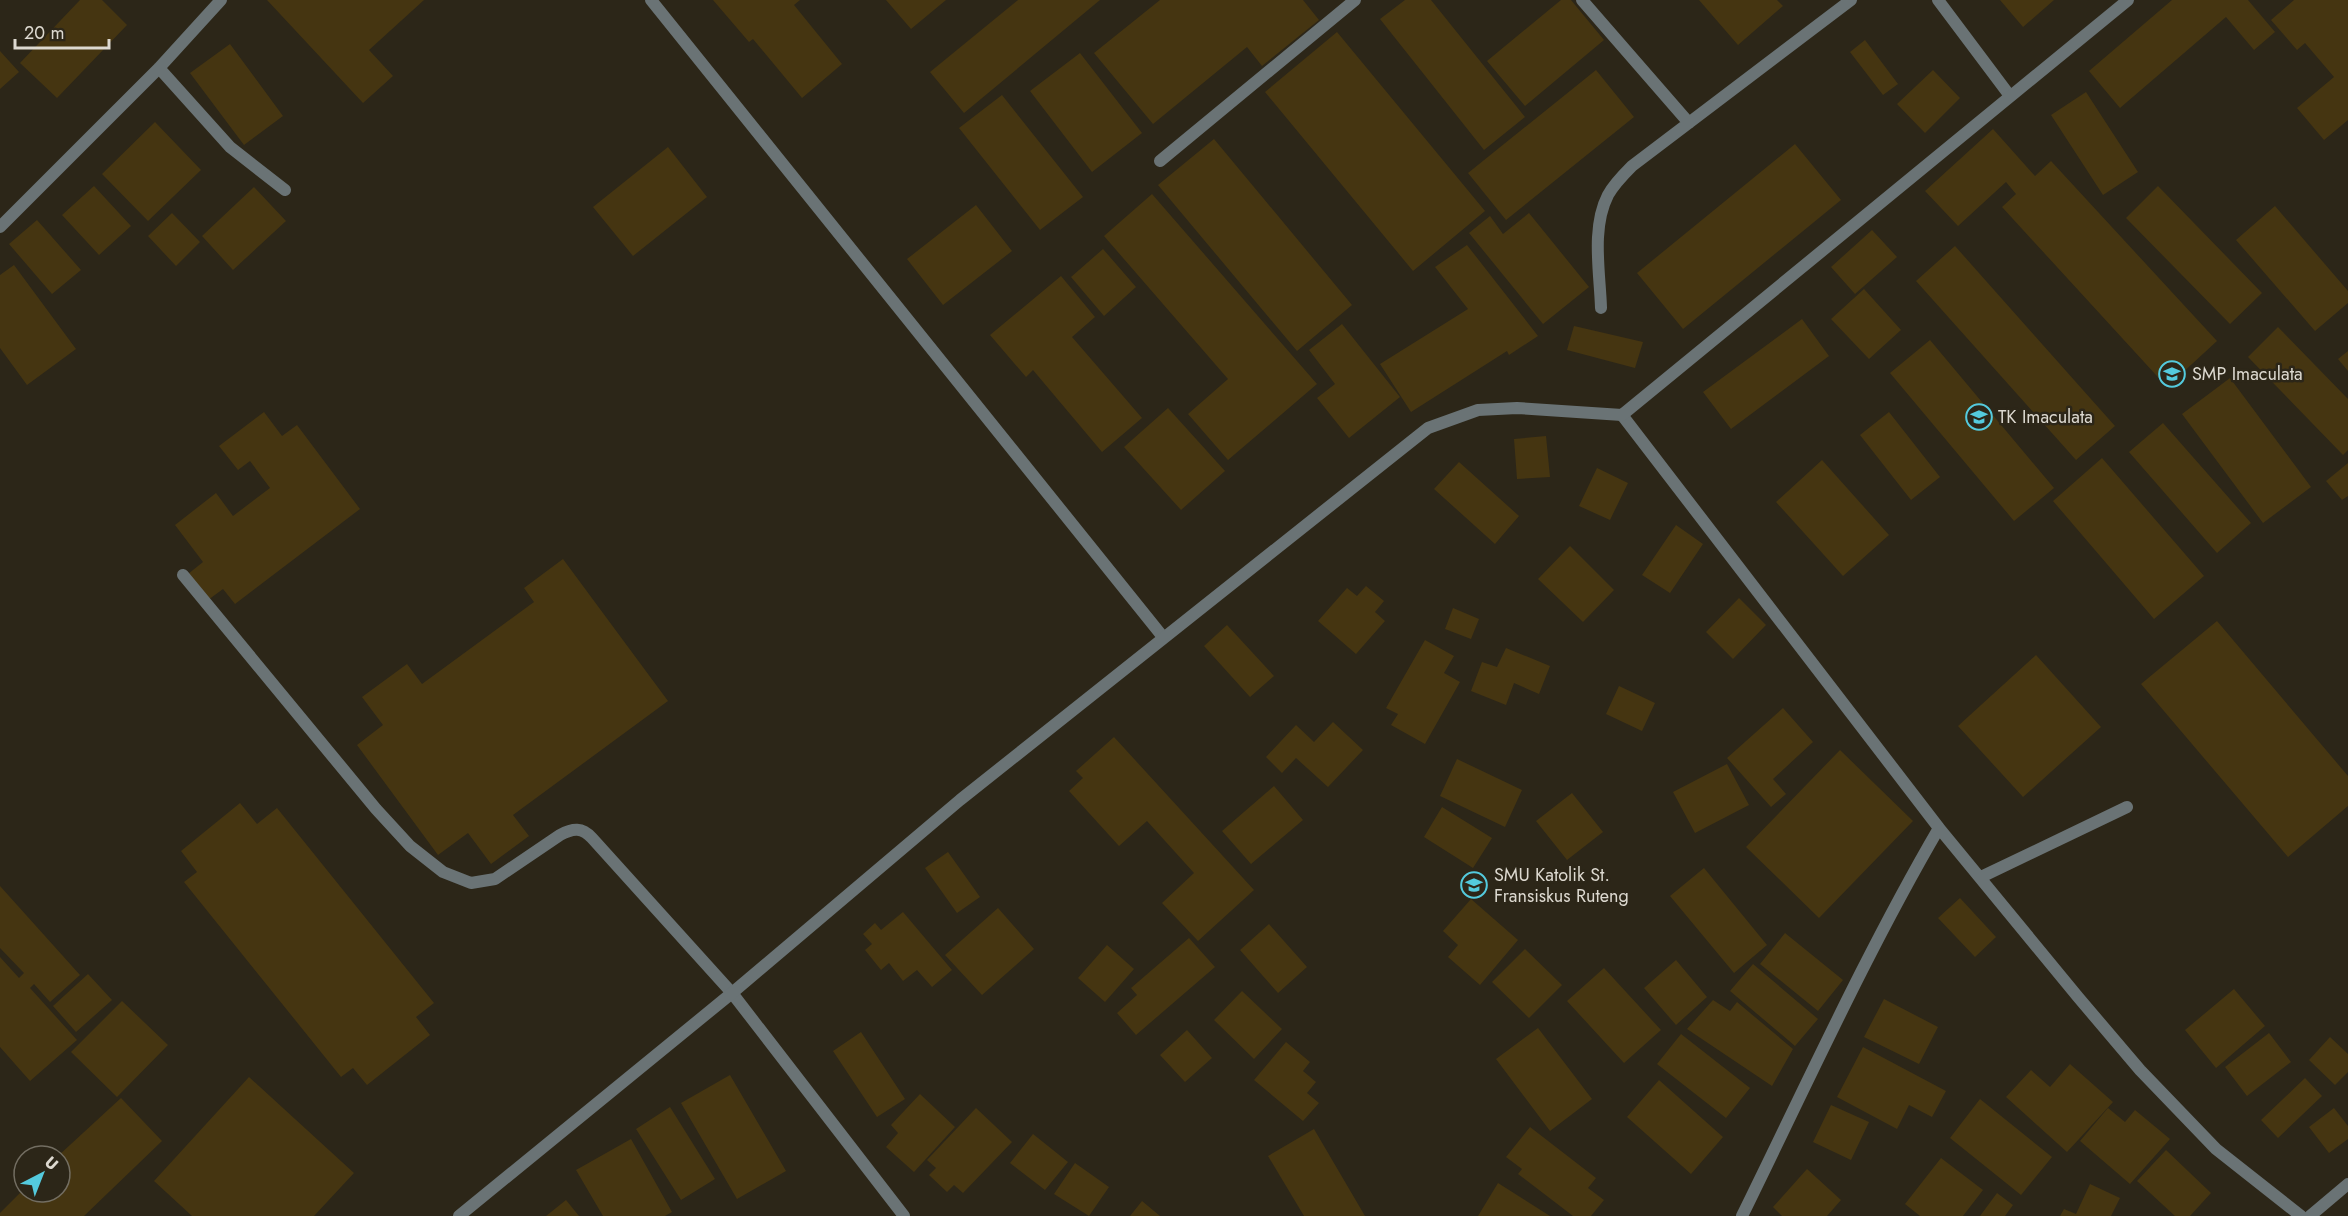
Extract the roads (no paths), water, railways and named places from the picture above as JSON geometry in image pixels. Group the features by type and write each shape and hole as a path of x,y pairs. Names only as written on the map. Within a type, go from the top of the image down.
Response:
{"street":[{"path":"0,227 159,68 221,0"},
{"path":"651,0 1163,637"},
{"path":"1160,161 1355,0"},
{"path":"1582,0 1689,123"},
{"path":"1601,308 1599,233 1601,212 1616,182 1632,166 1851,0"},
{"path":"1938,0 2010,96"},
{"path":"459,1216 732,993 960,800 1428,428 1478,410 1517,408 1623,415 2128,0"},
{"path":"159,68 230,147 285,190"},
{"path":"1623,415 1939,828 2078,998 2148,1078 2216,1149 2301,1216"},
{"path":"183,575 376,809 410,846 443,872 471,883 495,879 572,829 580,830 592,838 732,993 904,1216"},
{"path":"1981,877 2127,807"},
{"path":"1742,1216 1890,916 1939,828"},
{"path":"2310,1216 2348,1184"}],"place":[{"name":"SMP Imaculata","path":"2172,374"},
{"name":"TK Imaculata","path":"1979,417"},
{"name":"SMU Katolik St. Fransiskus Ruteng","path":"1474,885"}]}
